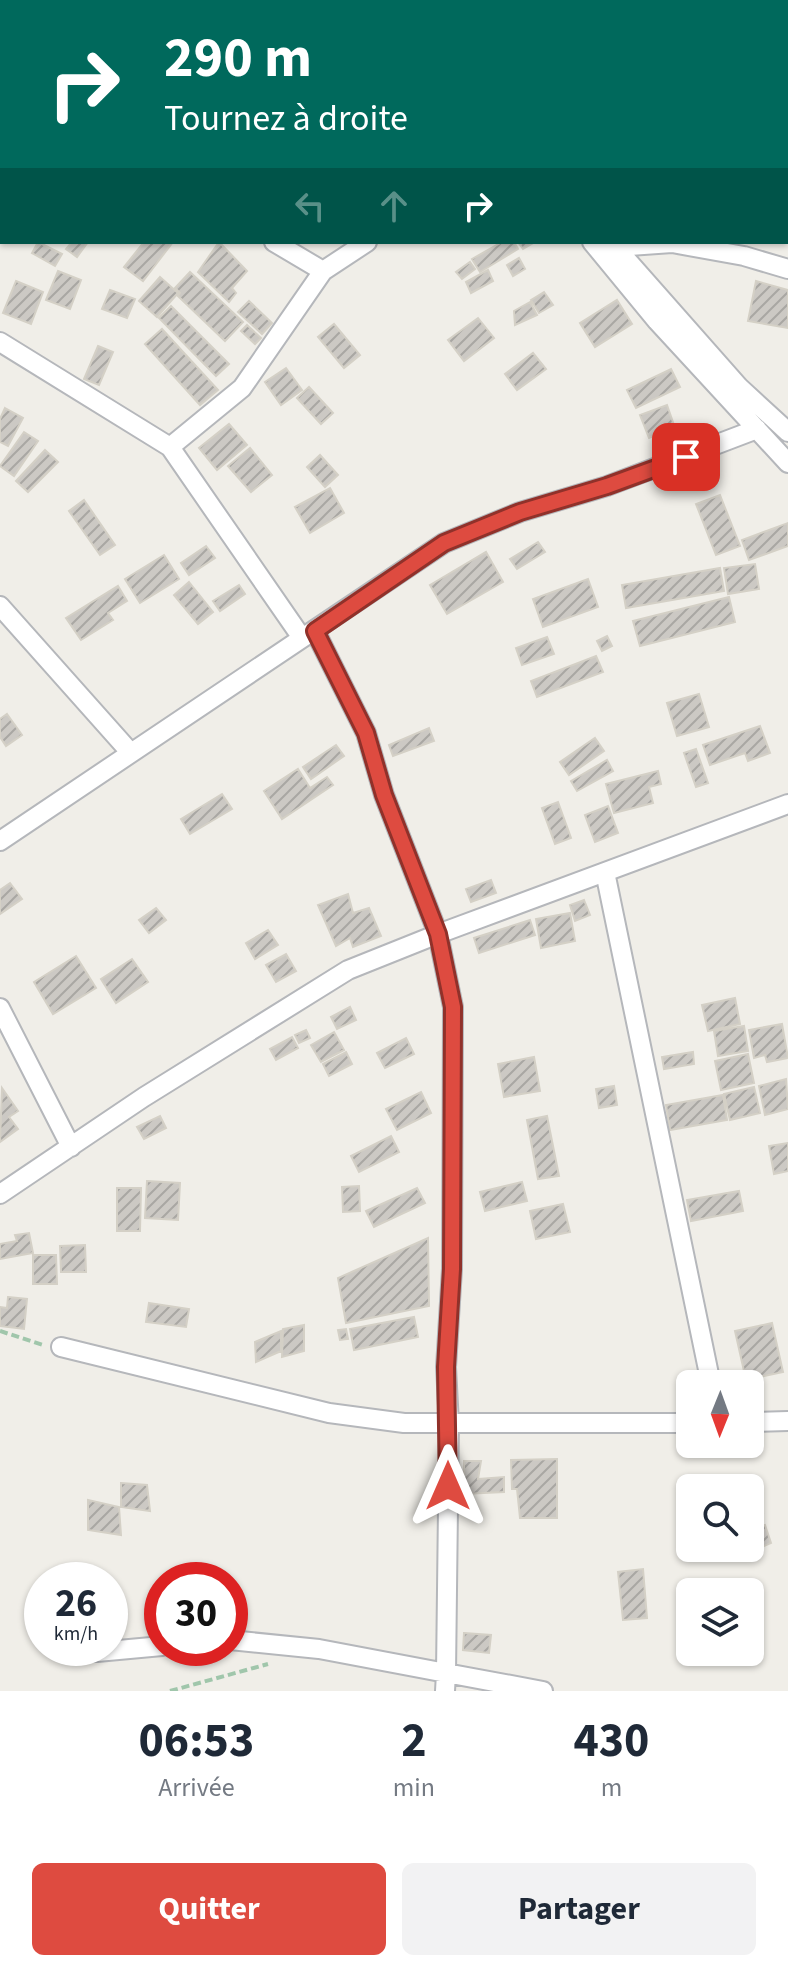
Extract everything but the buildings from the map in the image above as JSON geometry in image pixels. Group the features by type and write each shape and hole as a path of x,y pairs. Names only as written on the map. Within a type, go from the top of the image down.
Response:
{"street":[{"path":"277,244 323,271"},
{"path":"170,447 242,388 323,271 364,244"},
{"path":"594,244 657,321 786,458"},
{"path":"613,244 739,387 788,432"},
{"path":"678,244 744,256 788,269"},
{"path":"0,342 170,447 308,635 366,733 384,795 438,934 453,1007 452,1269 446,1367 449,1424 446,1682"},
{"path":"0,841 444,543 520,512 607,486 757,429"},
{"path":"0,606 130,752"},
{"path":"0,1194 144,1097 348,970 788,804"},
{"path":"605,872 708,1370"},
{"path":"0,1008 71,1147"},
{"path":"61,1347 329,1413 404,1423 676,1423"},
{"path":"764,1422 788,1421"},
{"path":"248,1642 399,1662 446,1682 543,1691"}],"path":[{"path":"0,1331 38,1344 61,1347"},
{"path":"170,1691 279,1661"}],"route":[{"path":"448,1486 446,1367 452,1269 453,1007 438,934 384,795 366,733 315,631 444,543 520,512 607,486 686,457"}]}
